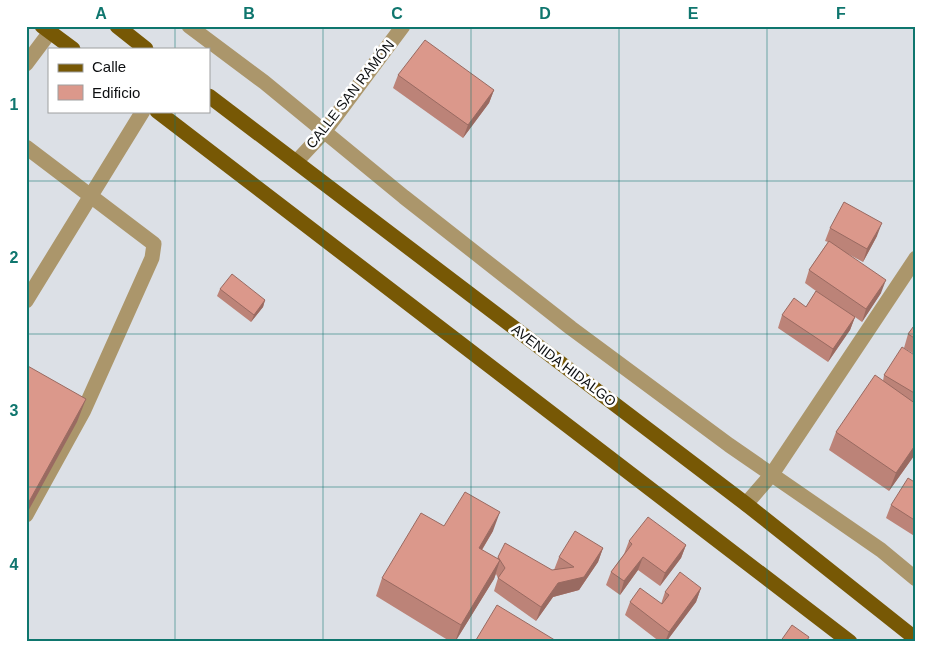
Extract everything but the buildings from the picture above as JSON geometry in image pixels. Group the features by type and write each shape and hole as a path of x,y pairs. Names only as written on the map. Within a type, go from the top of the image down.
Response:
{"main road":[{"path":"117,26 145,48"},
{"path":"46,29 72,48"},
{"name":"AVENIDA HIDALGO","path":"210,97 746,504 916,639"},
{"path":"159,112 850,642"}],"street":[{"path":"189,26 264,82 404,197 571,328 729,445 882,550 916,579"},
{"name":"CALLE SAN RAMÓN","path":"296,162 324,132 403,26"},
{"path":"26,64 46,29"},
{"path":"26,300 142,112"},
{"path":"26,147 154,244 152,258 84,410 26,515"},
{"path":"746,504 772,474 916,258"},
{"path":"49,391 84,410"}]}
